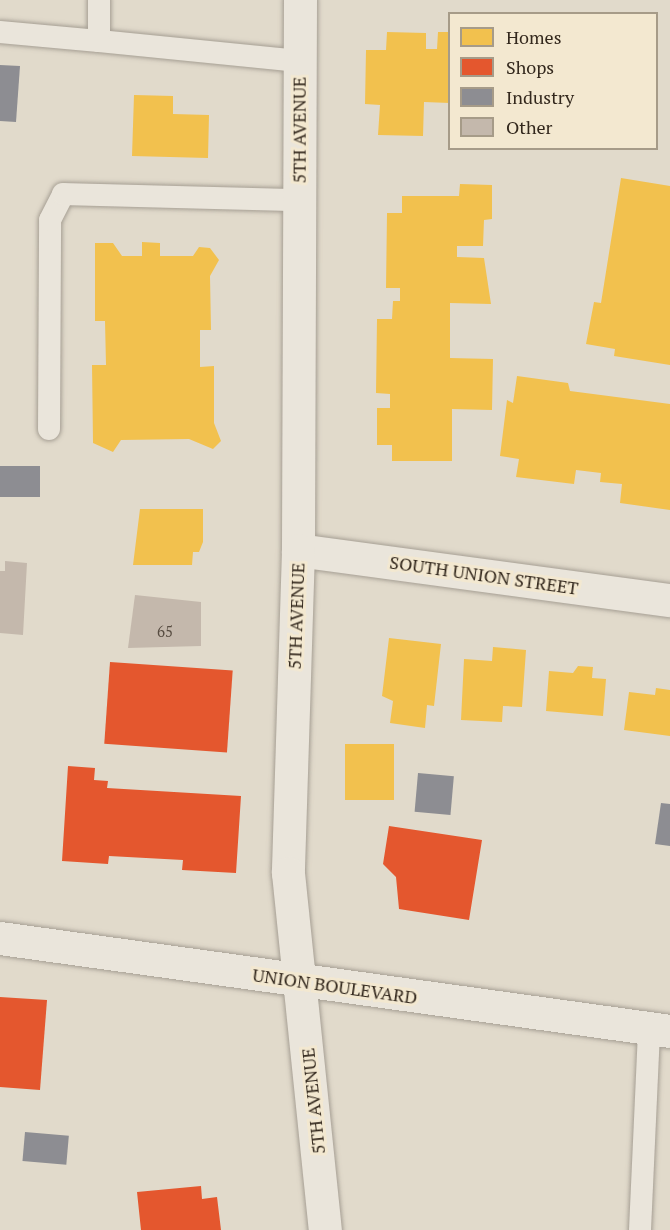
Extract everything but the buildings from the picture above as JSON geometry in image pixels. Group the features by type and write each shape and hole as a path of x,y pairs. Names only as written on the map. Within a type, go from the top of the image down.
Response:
{"main road":[{"name":"5TH AVENUE","path":"300,0 298,550 288,873 325,1230"},
{"name":"SOUTH UNION STREET","path":"298,550 670,600"},
{"name":"UNION BOULEVARD","path":"0,938 301,982 659,1030"}],"lane":[{"path":"99,0 99,41"},
{"path":"0,32 299,61"},
{"path":"49,429 50,220 63,194 299,200"},
{"path":"640,1230 659,1030"}]}
